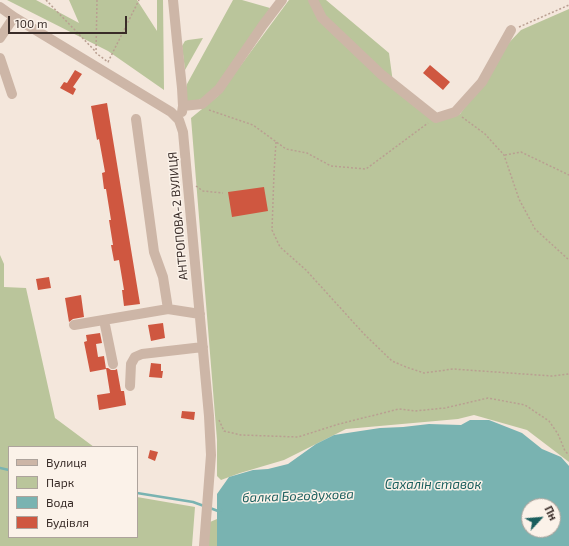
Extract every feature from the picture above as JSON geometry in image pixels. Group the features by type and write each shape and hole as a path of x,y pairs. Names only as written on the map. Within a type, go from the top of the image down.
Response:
{"street":[{"path":"0,7 171,112 180,120 183,106 173,0"},
{"path":"183,106 202,104 219,89 282,0"},
{"path":"313,0 322,18 382,75 436,118 456,112 482,82 511,30"},
{"path":"0,38 14,17"},
{"path":"0,58 12,94"},
{"path":"136,119 154,252 163,277 168,309"},
{"name":"АНТРОПОВА-2 ВУЛИЦЯ","path":"180,120 183,132 188,180 209,416 211,455 204,546"},
{"path":"74,325 168,309 200,314"},
{"path":"104,320 113,364"},
{"path":"130,386 131,364 135,357 142,354 203,347"}],"path":[{"path":"46,0 96,53 108,62 139,0"},
{"path":"96,53 97,0"},
{"path":"511,30 569,5"},
{"path":"202,104 209,111 253,126 286,149 307,153 331,166 366,169 436,118"},
{"path":"456,112 485,134 504,156 519,199 535,230 569,260"},
{"path":"276,142 272,230 280,247 306,270 364,334 392,361 424,373 453,369 552,376 569,374"},
{"path":"504,156 521,152 569,175"},
{"path":"188,180 204,191 223,193"},
{"path":"209,416 217,417 224,430 241,435 298,438 339,424 399,409 415,411 445,408 488,398 525,406 549,421 558,434 565,451 569,455"}],"green space":[{"path":"7,0 36,0 79,23 69,0 137,0 157,31 157,0 163,0 164,90 108,51"},
{"path":"233,0 242,0 270,8 218,88 196,102 187,103 185,93 187,84"},
{"path":"289,0 326,0 389,53 394,90 436,121 460,114 498,61 502,50 521,30 569,9 569,462 527,430 474,415 458,419 346,429 284,460 221,480 217,476 217,440 191,118 218,96"},
{"path":"203,38 185,70 182,46 185,41"},
{"path":"0,255 4,264 4,287 26,288 55,418 93,446 8,446 8,538 138,538 138,497 195,507 192,546 0,546"},
{"path":"217,519 217,546 208,546 210,522"}],"water":[{"name":"Сахалін ставок","path":"470,420 489,420 522,433 542,449 561,457 569,466 569,546 217,546 217,494 229,477 253,470 268,469 288,464 316,444 334,435 380,428 429,424 461,425"}],"building":[{"path":"430,65 450,82 443,90 423,73"},
{"path":"75,70 82,74 73,87 76,89 73,95 60,88 64,82 67,83"},
{"path":"107,103 140,304 124,306 122,290 124,290 119,260 114,261 111,245 113,245 109,220 111,220 102,173 105,172 91,106"},
{"path":"264,187 268,211 232,217 228,192"},
{"path":"49,277 51,288 38,290 36,279"},
{"path":"81,295 84,317 73,319 69,322 65,298"},
{"path":"163,323 165,338 151,341 148,325"},
{"path":"100,333 102,343 96,344 98,357 104,356 106,369 90,372 84,342 87,341 86,335"},
{"path":"151,363 161,364 161,371 163,371 162,378 149,377"},
{"path":"106,368 111,370 117,369 121,391 124,391 126,405 99,410 97,395 110,393"},
{"path":"182,411 195,412 194,420 181,418"},
{"path":"150,450 158,452 155,461 148,458"}],"waterway":[{"name":"балка Богодухова","path":"0,468 8,470"},
{"name":"балка Богодухова","path":"138,493 193,502 204,506"},
{"name":"балка Богодухова","path":"210,508 218,511 221,510"}]}
